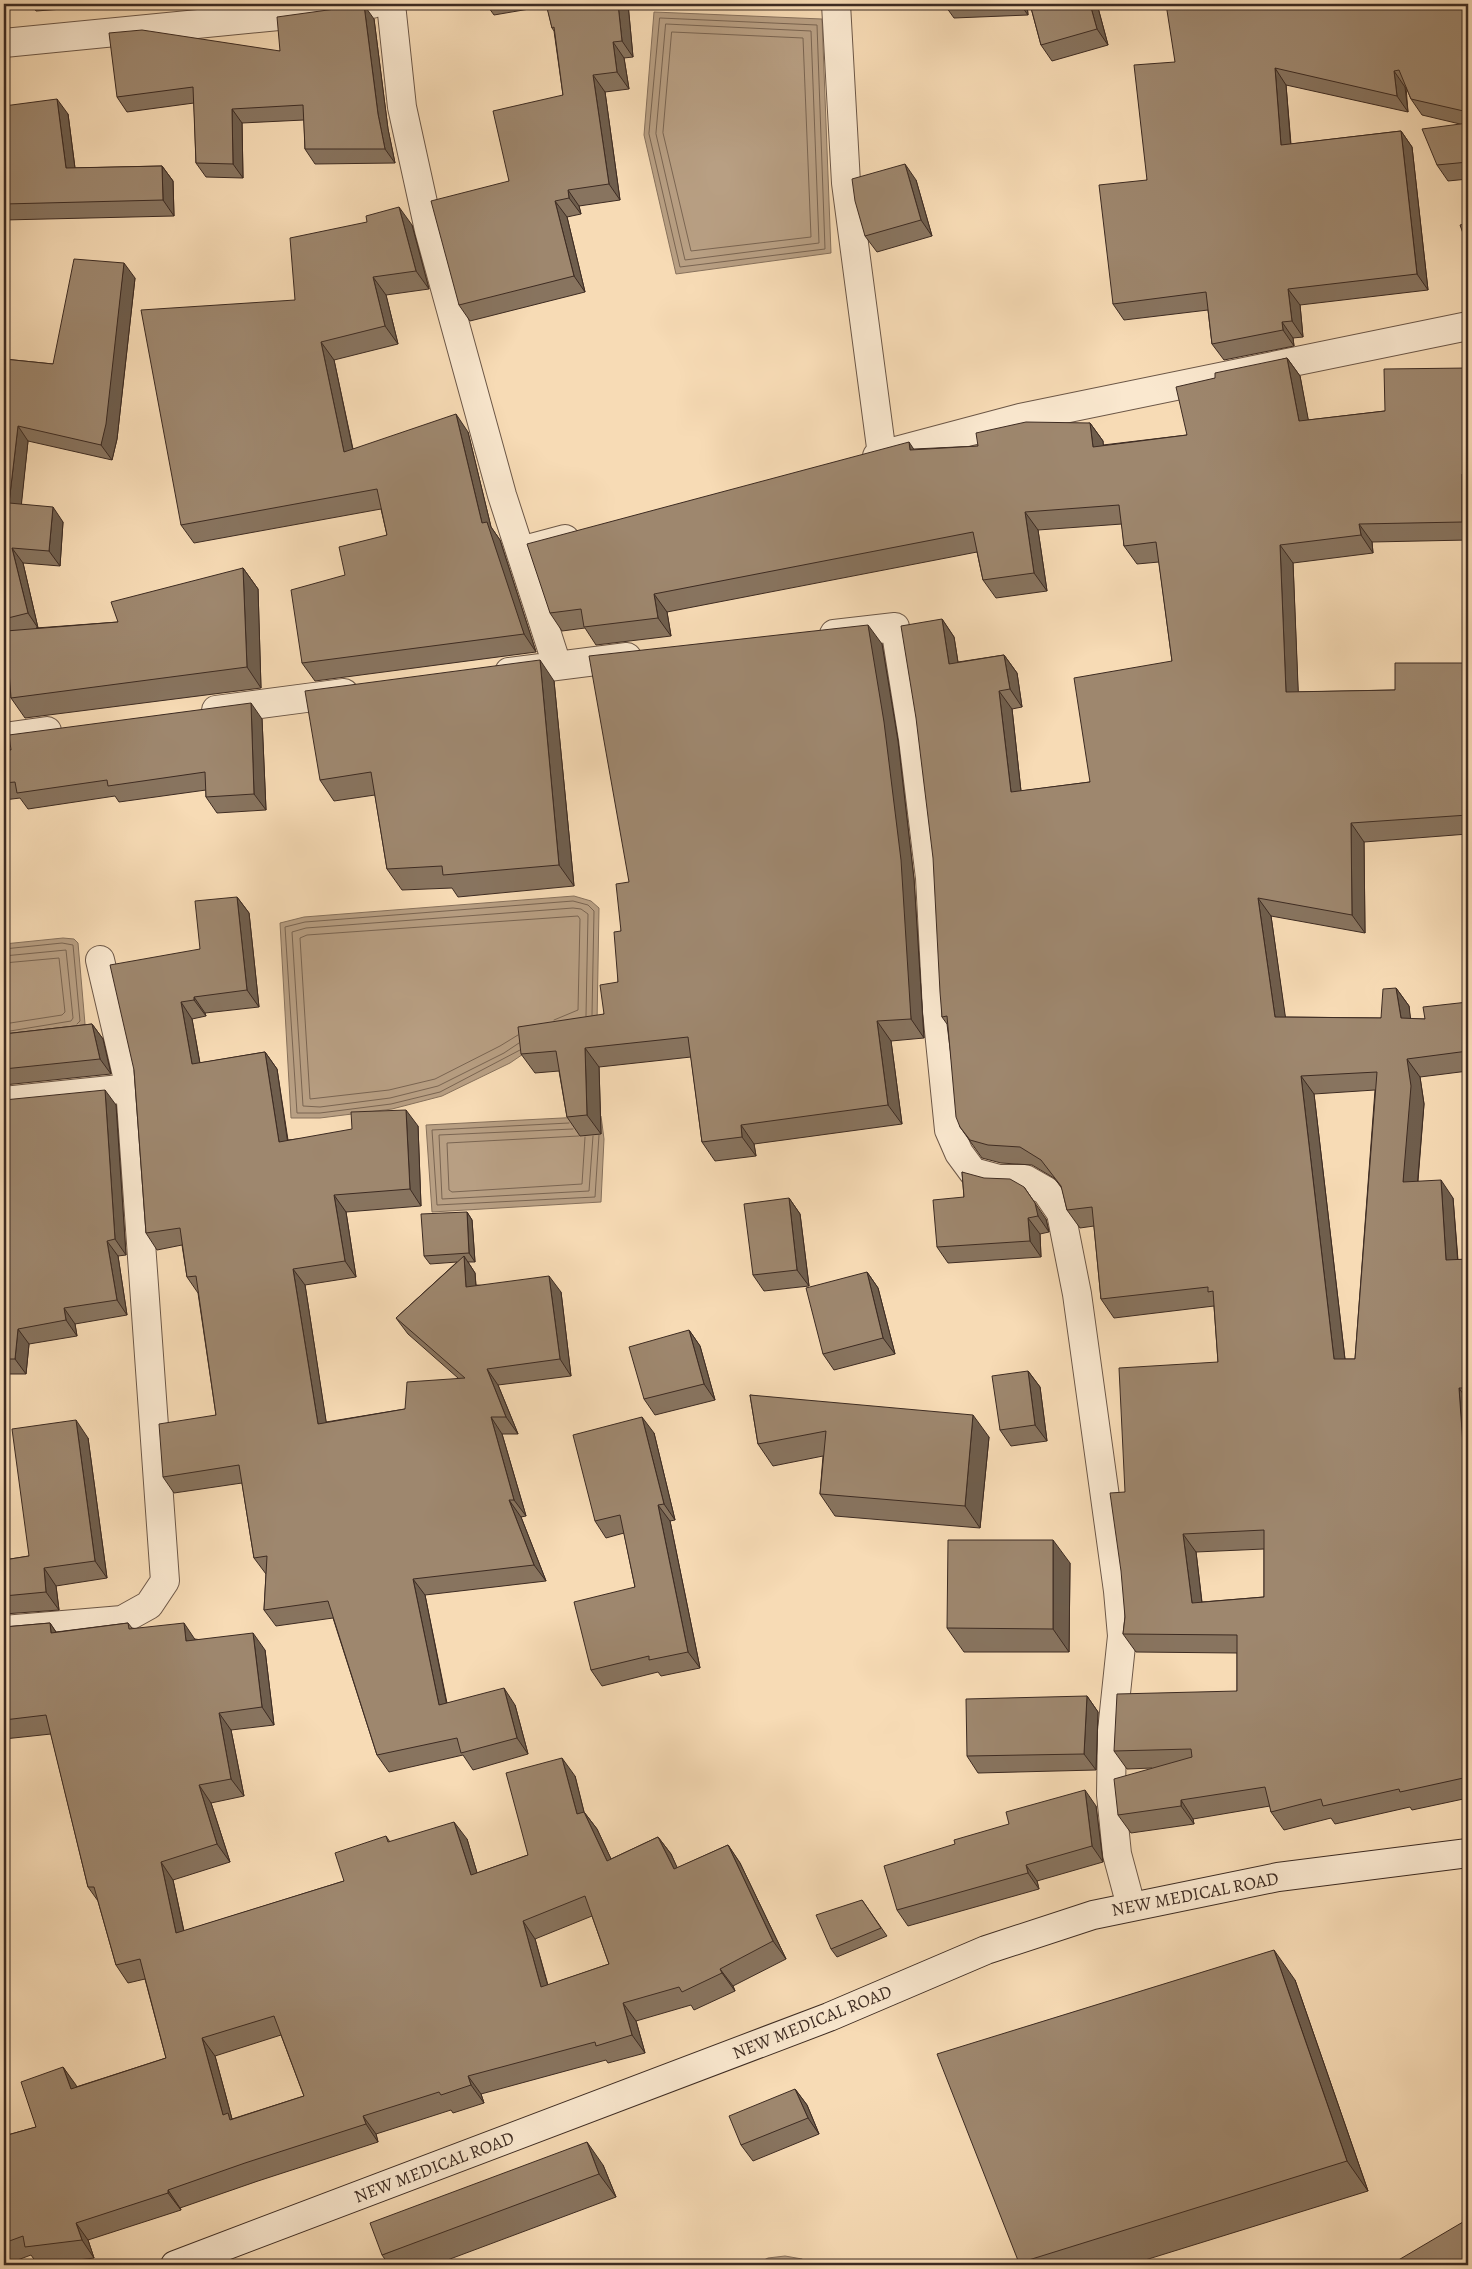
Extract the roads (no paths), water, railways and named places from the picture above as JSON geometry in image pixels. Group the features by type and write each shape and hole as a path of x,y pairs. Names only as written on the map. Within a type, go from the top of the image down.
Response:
{"street":[{"path":"4,43 320,12 372,4"},
{"path":"392,4 402,108 429,230 502,495 557,665"},
{"path":"836,4 846,183 882,454"},
{"path":"854,462 1020,418 1468,326"},
{"path":"520,551 586,533"},
{"path":"808,637 895,627 913,739 930,878 937,1010 950,1130 959,1153 973,1172 999,1178 1025,1179 1046,1190 1060,1213 1077,1294 1118,1591 1122,1636 1112,1731 1111,1795 1117,1854 1131,1906"},
{"path":"480,676 654,654"},
{"path":"188,713 373,690"},
{"path":"4,737 70,728"},
{"path":"4,1630 122,1620 149,1605 165,1581 130,1088 100,960"},
{"path":"4,1101 130,1088"},
{"name":"NEW MEDICAL ROAD","path":"175,2265 829,2017 986,1950 1093,1915 1278,1877 1468,1853"}],"water":[{"path":"654,12 822,19 831,253 676,274 644,135"},
{"path":"574,896 591,901 599,908 597,1024 529,1050 510,1063 442,1096 392,1109 320,1118 291,1118 280,923 304,917"},
{"path":"63,938 74,939 78,943 85,1024 76,1031 4,1043 4,944"},
{"path":"601,1116 604,1139 601,1202 432,1212 426,1125"},
{"path":"785,2256 802,2259 811,2265 754,2265 768,2258"}]}
